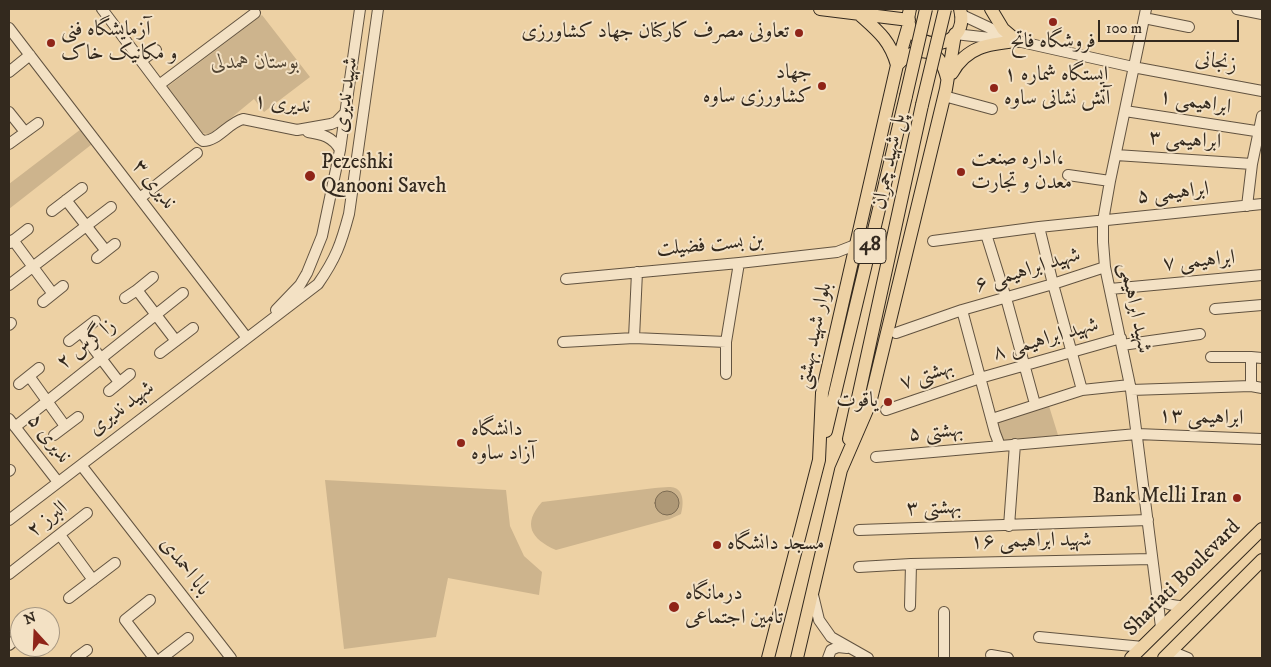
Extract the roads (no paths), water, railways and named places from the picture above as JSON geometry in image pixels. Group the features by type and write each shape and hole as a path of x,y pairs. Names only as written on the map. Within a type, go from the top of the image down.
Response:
{"main road":[{"path":"820,9 909,18 916,36 929,44 944,43 955,34 960,27 961,12"},
{"name":"پل شهید چمران","path":"819,460 926,9"},
{"name":"پل شهید چمران","path":"841,470 945,9"},
{"path":"991,9 1003,29 1017,41"},
{"path":"859,14 886,40 897,65 911,52 931,53 941,59 948,80"},
{"name":"بلوار شهید بهشتی","path":"768,658 819,460 822,393 909,18"},
{"path":"841,470 870,403 948,80 955,34"},
{"path":"948,80 958,62 972,51 991,44 1017,41"},
{"name":"48","path":"797,658 841,470"},
{"name":"Shariati Boulevard","path":"1131,658 1262,529"},
{"name":"Shariati Boulevard","path":"1168,655 1262,560"}],"street":[{"name":"ندیری ۱","path":"102,9 203,141 214,138 235,122 243,120 297,130 331,124 346,113"},
{"name":"شهید ندیری","path":"259,329 300,285 322,236 340,150 360,9"},
{"name":"شهید ندیری","path":"9,520 318,284 333,262 349,214 378,9"},
{"path":"1237,9 1262,14"},
{"path":"961,12 1017,41"},
{"path":"159,85 255,13"},
{"path":"1145,13 1189,27"},
{"name":"شهید ابراهیمی","path":"1145,13 1110,181 1103,221 1103,242 1105,267 1130,387 1161,627"},
{"name":"ندیری ۳","path":"9,28 247,338"},
{"path":"955,34 1017,41"},
{"name":"زنجانی","path":"1017,41 1133,67 1262,91"},
{"path":"141,61 156,50"},
{"path":"9,72 30,55"},
{"path":"944,96 992,109"},
{"name":"ابراهیمی ۱","path":"1125,111 1261,132"},
{"path":"9,112 25,132"},
{"path":"1247,206 1252,164 1261,132 1262,116"},
{"path":"9,144 38,122"},
{"path":"297,130 330,138 340,150"},
{"path":"140,198 197,153"},
{"name":"ابراهیمی ۳","path":"1116,155 1252,164"},
{"path":"1068,175 1110,181"},
{"path":"52,211 82,188"},
{"path":"66,200 106,251"},
{"name":"ابراهیمی ۵","path":"933,241 1039,227 1262,204"},
{"path":"9,285 111,207"},
{"path":"1039,227 1082,390"},
{"path":"28,229 11,242 33,266 54,294"},
{"path":"986,234 1035,404"},
{"path":"97,258 115,244"},
{"name":"بن بست فضیلت","path":"566,279 837,252 856,246"},
{"path":"726,374 726,342 738,263"},
{"name":"شهید ابراهیمی ۶","path":"896,333 962,310 1105,267"},
{"path":"634,338 637,272"},
{"name":"ابراهیمی ۷","path":"1110,289 1262,274"},
{"path":"125,298 153,278"},
{"path":"43,302 64,286"},
{"path":"136,290 176,341"},
{"name":"زاگرس ۲","path":"12,423 47,401 183,293"},
{"path":"1215,309 1262,306"},
{"path":"962,310 1000,446"},
{"path":"69,341 95,321"},
{"path":"160,353 193,328"},
{"path":"81,332 119,382"},
{"name":"شهید ابراهیمی ۸","path":"980,378 1072,351 1122,342 1200,334"},
{"path":"562,342 634,338 726,342"},
{"path":"1211,357 1262,358"},
{"path":"1251,358 1251,386"},
{"path":"19,384 39,368"},
{"path":"109,391 130,374"},
{"path":"29,376 65,426"},
{"name":"بهشتی ۷","path":"886,410 980,378"},
{"path":"992,419 1082,390 1130,387 1251,386 1262,388"},
{"path":"54,435 78,417"},
{"name":"ندیری ۵","path":"12,423 58,482"},
{"name":"ابراهیمی ۱۳","path":"1015,444 1137,434 1262,439"},
{"path":"1009,526 1015,444"},
{"name":"بهشتی ۵","path":"876,456 1015,444"},
{"name":"بابا احمدی","path":"81,464 231,658"},
{"name":"البرز ۲","path":"9,574 87,513"},
{"name":"بهشتی ۳","path":"859,530 1148,520"},
{"path":"60,535 93,580"},
{"name":"شهید ابراهیمی ۱۶","path":"859,567 1152,558"},
{"path":"69,598 115,563"},
{"path":"910,606 911,564"},
{"path":"813,595 819,620 831,637 868,658"},
{"path":"1157,597 1170,605 1185,606"},
{"path":"150,600 125,620 154,658"},
{"path":"944,612 944,658"},
{"path":"1039,637 1143,646"},
{"path":"162,658 188,638"},
{"path":"828,658 831,650 838,647 848,648"},
{"path":"76,658 87,650"},
{"path":"991,655 1008,658"},
{"path":"1168,655 1188,658"}],"place":[{"name":"فروشگاه فاتح","path":"1053,22"},
{"name":"تعاونی مصرف کارکنان جهاد کشاورزی","path":"799,33"},
{"name":"آزمایشگاه فنی و مکانیک خاک","path":"51,43"},
{"name":"جهاد کشاورزی ساوه","path":"822,86"},
{"name":"ایستگاه شماره ۱ آتش نشانی ساوه","path":"994,88"},
{"name":"اداره صنعت، معدن و تجارت","path":"961,172"},
{"name":"Pezeshki Qanooni Saveh","path":"310,176"},
{"name":"یاقوت","path":"888,402"},
{"name":"دانشگاه آزاد ساوه","path":"461,443"},
{"name":"Bank Melli Iran","path":"1237,498"},
{"name":"مسجد دانشگاه","path":"717,545"},
{"name":"درمانگاه تامین اجتماعی","path":"674,607"}],"park label":[{"name":"بوستان همدلی","path":"255,64"}]}
